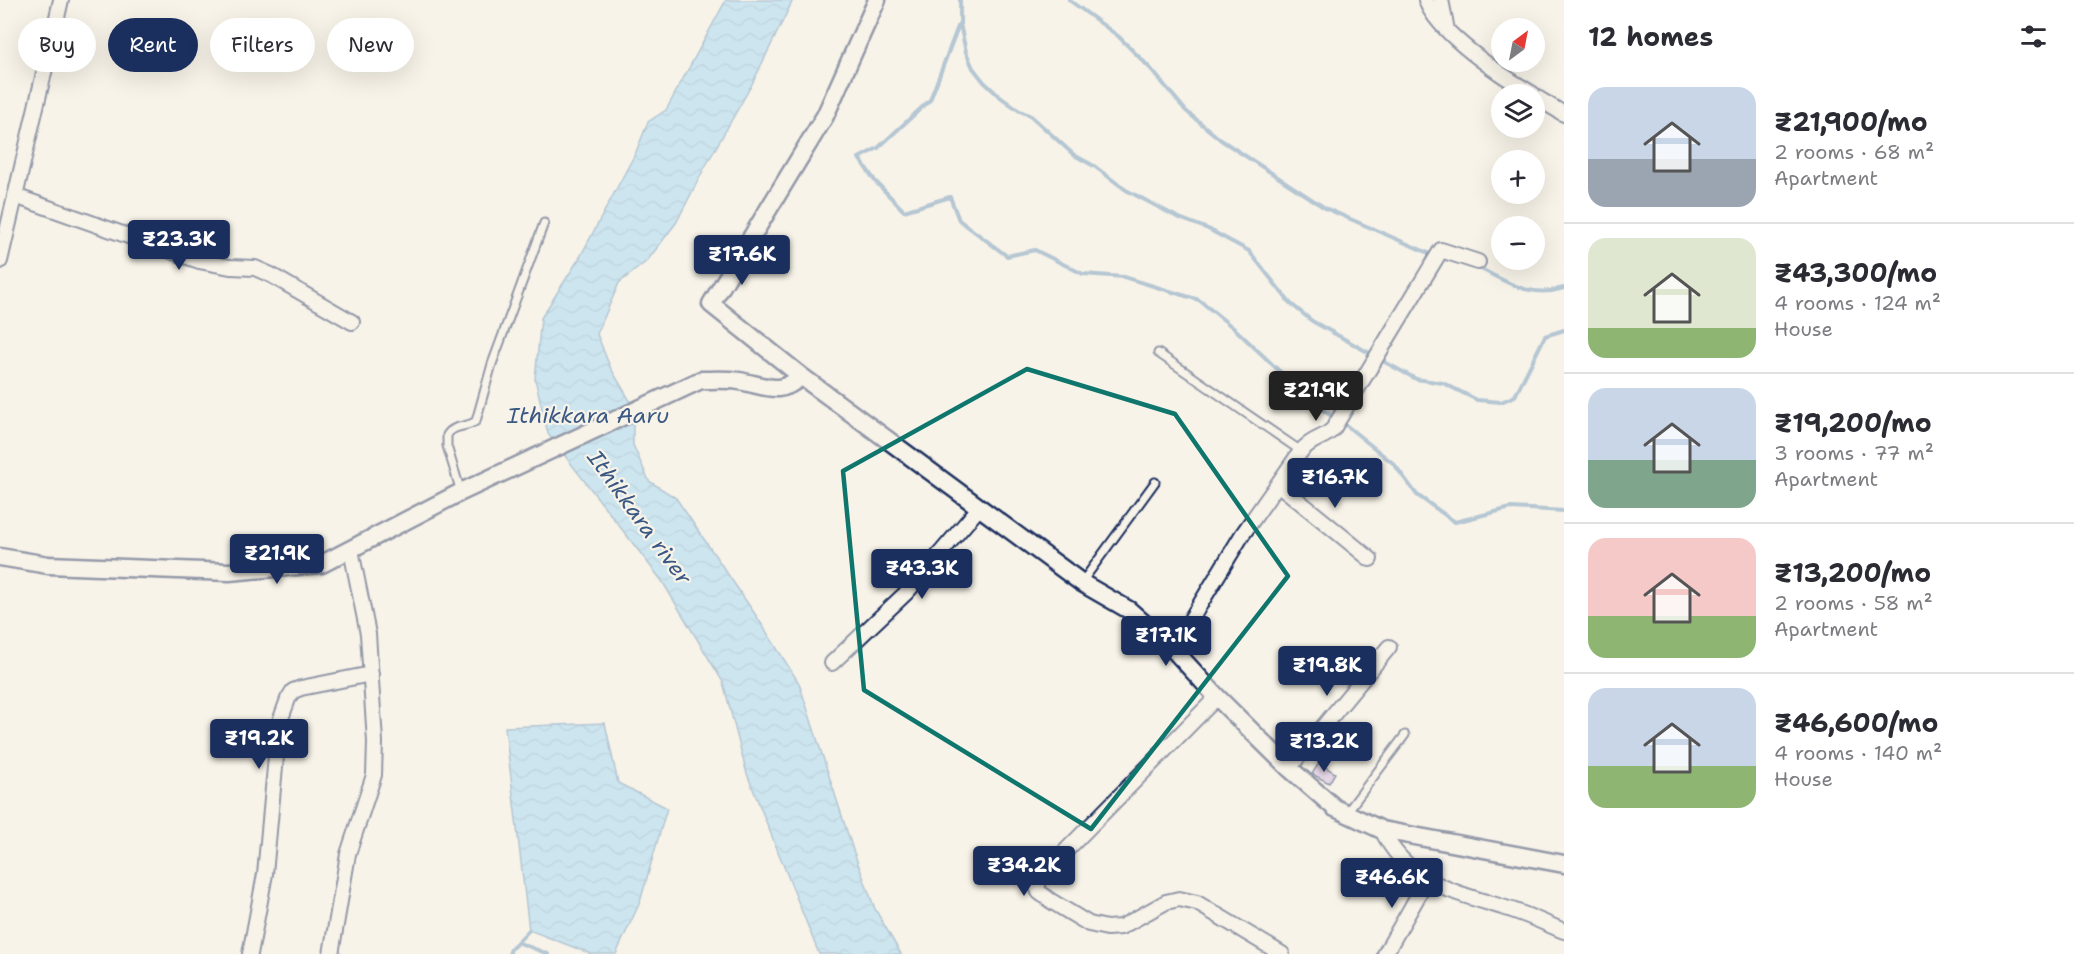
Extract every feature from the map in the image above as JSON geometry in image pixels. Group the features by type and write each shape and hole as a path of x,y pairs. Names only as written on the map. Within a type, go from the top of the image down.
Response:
{"street":[{"path":"0,261 61,0"},
{"path":"877,0 825,116 711,304 801,376 979,508 1082,582 1129,610 1173,649 1288,768 1335,808 1382,830 1564,864"},
{"path":"1426,0 1435,19 1448,32 1515,84"},
{"path":"1441,0 1448,32"},
{"path":"1545,102 1564,114"},
{"path":"15,196 199,261 230,267 255,268 271,274 352,321"},
{"path":"1173,649 1242,535 1301,451 1309,442 1329,434 1334,429 1441,250 1478,262"},
{"path":"0,557 48,565 229,572 322,564 461,492 701,380 737,381 778,390 793,384 801,376"},
{"path":"1278,484 1370,559"},
{"path":"832,663 908,592 979,508"},
{"path":"331,954 348,854 374,775 375,742 368,634 351,550"},
{"path":"1288,768 1389,647"},
{"path":"250,954 266,874 279,724 288,699 293,691 302,688 371,674"},
{"path":"1217,697 1041,876 1037,887 1039,892 1089,924 1107,928 1121,927 1166,902 1179,899 1197,903 1282,954"},
{"path":"1382,830 1394,853 1427,880 1564,931"},
{"path":"1385,954 1427,880"}],"lane":[{"path":"461,492 447,446 447,435 454,428 476,421 492,364 544,223"},
{"path":"1158,353 1301,451"},
{"path":"1082,582 1155,482"},
{"path":"1346,813 1405,735"}],"highlighted area":[{"path":"1027,369 1175,414 1288,576 1091,829 864,690 843,471"}],"water":[{"name":"Ithikkara Aaru","path":"726,0 793,0 751,86 676,223 647,261 619,283 597,334 610,367 633,406 633,445 649,481 676,498 799,683 853,850 875,909 901,954 819,954 747,774 723,682 662,581 548,434 535,379 541,318 580,257 636,152 648,122 666,110"},
{"path":"605,723 618,783 667,808 640,902 616,954 591,954 529,930 505,727"}],"building":[{"path":"1319,763 1335,773 1329,783 1312,774"}],"waterway":[{"path":"960,0 960,24 966,52 973,68 999,96 1018,110 1031,116 1074,155 1094,166 1126,190 1249,251 1290,303 1312,321 1373,355"},
{"path":"1069,0 1118,36 1151,69 1186,111 1221,140 1325,208 1433,255"},
{"path":"959,24 930,100 878,148 859,158 875,181 904,211 950,197 959,220 1007,256 1035,250 1083,274 1124,277 1199,300 1236,330 1314,404 1330,415"},
{"path":"1440,258 1459,262"},
{"path":"1477,267 1529,290 1551,291 1564,288"},
{"path":"1379,359 1416,379 1443,383 1477,400 1501,402 1515,396 1545,336 1564,330"},
{"path":"1347,426 1394,464 1417,495 1455,522 1511,508 1564,511"},
{"path":"509,954 529,930"},
{"path":"517,942 548,954"}],"water label":[{"name":"Ithikkara river","path":"640,517"}]}
